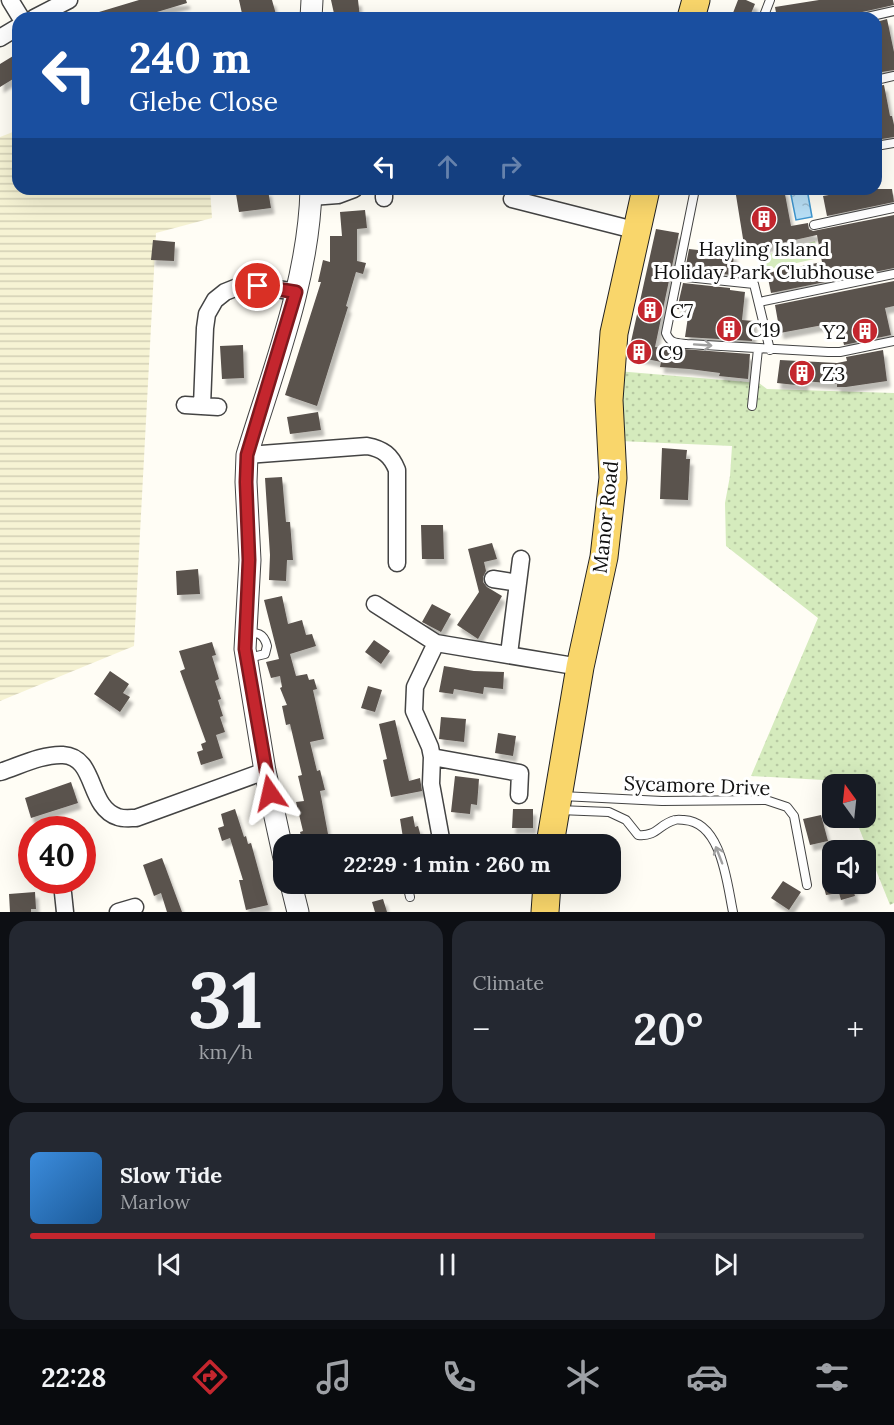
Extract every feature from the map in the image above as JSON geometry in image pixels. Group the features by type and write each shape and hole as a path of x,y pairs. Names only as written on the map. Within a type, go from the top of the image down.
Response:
{"main road":[{"name":"Manor Road","path":"552,834 580,667 604,557 612,478 609,400 614,333 645,195"},
{"path":"545,912 546,894"}],"street":[{"path":"44,12 63,1"},
{"path":"279,834 265,771 246,658 249,560 247,455 296,292 311,195"},
{"path":"512,199 638,231"},
{"path":"185,405 210,407 205,328 207,314 215,300 225,292 240,286 258,286 296,292"},
{"path":"247,455 367,446 381,449 393,459 397,470 397,563"},
{"path":"509,654 521,559"},
{"path":"493,579 518,583"},
{"path":"375,604 436,644 580,667"},
{"path":"436,644 415,687 414,711 430,747 431,784 440,834"},
{"path":"0,772 50,756 71,757 78,760 86,769 96,798 105,810 119,818 136,818 265,771"},
{"path":"432,757 520,774 519,795"},
{"path":"61,894 65,912"},
{"path":"294,894 298,912"},
{"path":"118,912 135,907"}],"lane":[{"path":"694,195 666,333 668,339 673,342 770,350 840,352 894,341"},
{"path":"814,225 894,208"},
{"path":"759,302 894,274"},
{"path":"677,276 754,284 770,350"},
{"path":"752,406 758,349"},
{"name":"Sycamore Drive","path":"558,802 766,800 787,807 794,816 807,885"},
{"path":"558,802 609,812 626,820 638,835 648,836 676,819 693,820 708,832 721,855 733,912"}],"shaded area":[{"path":"12,132 12,195 210,195 212,218 156,233 134,646 0,701 0,137"}],"green space":[{"path":"815,241 819,258 765,270 762,256"},
{"path":"617,371 759,383 767,389 894,393 894,903 890,905 876,870 876,840 864,840 859,828 876,828 876,774 822,774 822,780 751,776 818,618 726,546 725,503 732,446 620,441"}],"water":[{"path":"791,195 808,195 812,217 796,220"}],"building":[{"path":"139,0 186,0 187,3 157,12 99,12"},
{"path":"239,0 272,0 275,12 242,12"},
{"path":"331,0 358,0 359,12 334,12"},
{"path":"738,0 746,0 755,4 752,12 733,12"},
{"path":"819,0 893,0 894,5 862,12 776,12 775,7"},
{"path":"887,19 894,52 894,70 882,72 882,20"},
{"path":"12,57 12,80 0,87 0,64"},
{"path":"882,85 884,85 890,116 892,116 894,137 882,139"},
{"path":"882,189 892,189 894,202 827,216 823,196 882,195"},
{"path":"236,195 269,195 271,208 239,212"},
{"path":"736,195 785,195 791,226 808,223 809,229 813,231 894,215 894,268 771,293 767,273 822,262 817,235 745,251"},
{"path":"365,210 367,228 357,229 357,261 366,263 363,274 356,272 346,306 348,307 317,406 285,395 321,282 318,282 323,260 330,262 330,236 342,236 340,212"},
{"path":"656,229 679,233 655,347 750,354 748,379 719,376 720,373 660,367 661,362 628,355"},
{"path":"153,240 175,242 174,261 151,260"},
{"path":"689,249 734,254 732,275 685,270"},
{"path":"894,281 894,306 885,308 891,335 844,345 839,322 780,333 775,305"},
{"path":"683,283 730,288 730,290 745,292 742,320 754,321 752,341 685,337 689,310 677,309"},
{"path":"243,345 244,378 222,379 220,346"},
{"path":"883,350 887,381 846,387 805,381 805,386 777,383 780,360 837,363 847,361 846,357"},
{"path":"318,412 321,430 290,434 287,417"},
{"path":"662,448 687,450 686,459 690,459 688,500 660,499"},
{"path":"282,477 286,522 290,522 293,560 287,560 286,581 269,580 270,555 265,478"},
{"path":"421,525 443,525 444,559 422,559"},
{"path":"492,543 497,559 484,562 486,571 483,582 502,596 478,639 457,625 479,592 468,549"},
{"path":"198,569 200,594 177,595 176,571"},
{"path":"282,596 288,624 302,620 306,635 312,634 316,646 290,654 296,676 307,674 309,680 314,679 317,689 313,690 324,739 310,742 317,771 320,770 325,790 320,791 328,834 300,834 303,831 296,802 304,801 298,776 302,775 290,724 286,725 282,706 287,705 280,688 282,687 280,676 271,678 266,662 279,659 264,600"},
{"path":"432,604 451,614 441,632 422,622"},
{"path":"374,640 390,651 381,664 365,652"},
{"path":"212,642 216,655 212,656 219,679 215,681 221,699 218,700 223,716 220,717 225,732 216,735 223,758 201,765 197,752 203,750 201,744 206,742 180,671 185,669 179,651"},
{"path":"444,666 474,671 504,672 503,689 484,687 483,694 454,689 453,694 439,692"},
{"path":"110,671 129,684 123,693 130,697 120,712 94,694"},
{"path":"368,686 382,690 375,712 361,708"},
{"path":"441,717 466,719 464,742 439,739"},
{"path":"395,720 409,781 420,778 422,791 391,797 383,760 387,759 379,724"},
{"path":"498,733 516,736 513,756 495,753"},
{"path":"455,776 479,779 477,805 471,804 470,814 451,812"},
{"path":"71,782 78,803 37,816 30,816 25,798"},
{"path":"235,809 244,837 246,836 248,844 251,843 268,905 246,910 239,880 243,880 230,838 222,841 218,828 224,826 221,814"},
{"path":"513,809 533,809 533,828 512,828"},
{"path":"821,815 822,828 824,828 828,840 810,845 803,819"},
{"path":"413,816 415,827 418,826 420,834 402,834 400,819"},
{"path":"162,858 182,912 167,912 161,893 154,896 143,865"},
{"path":"783,881 801,892 789,910 771,898"},
{"path":"9,894 35,894 36,909 31,909 31,912 10,912"},
{"path":"839,894 854,894 855,896 841,900"},
{"path":"383,899 387,912 375,912 372,902"}],"place":[{"name":"Hayling Island Holiday Park Clubhouse","path":"764,219"},
{"name":"C7","path":"650,310"},
{"name":"C19","path":"729,329"},
{"name":"Y2","path":"865,331"},
{"name":"C9","path":"639,352"},
{"name":"Z3","path":"802,373"}],"route":[{"path":"258,286 296,292 247,455 249,560 245,649 270,793"}]}
